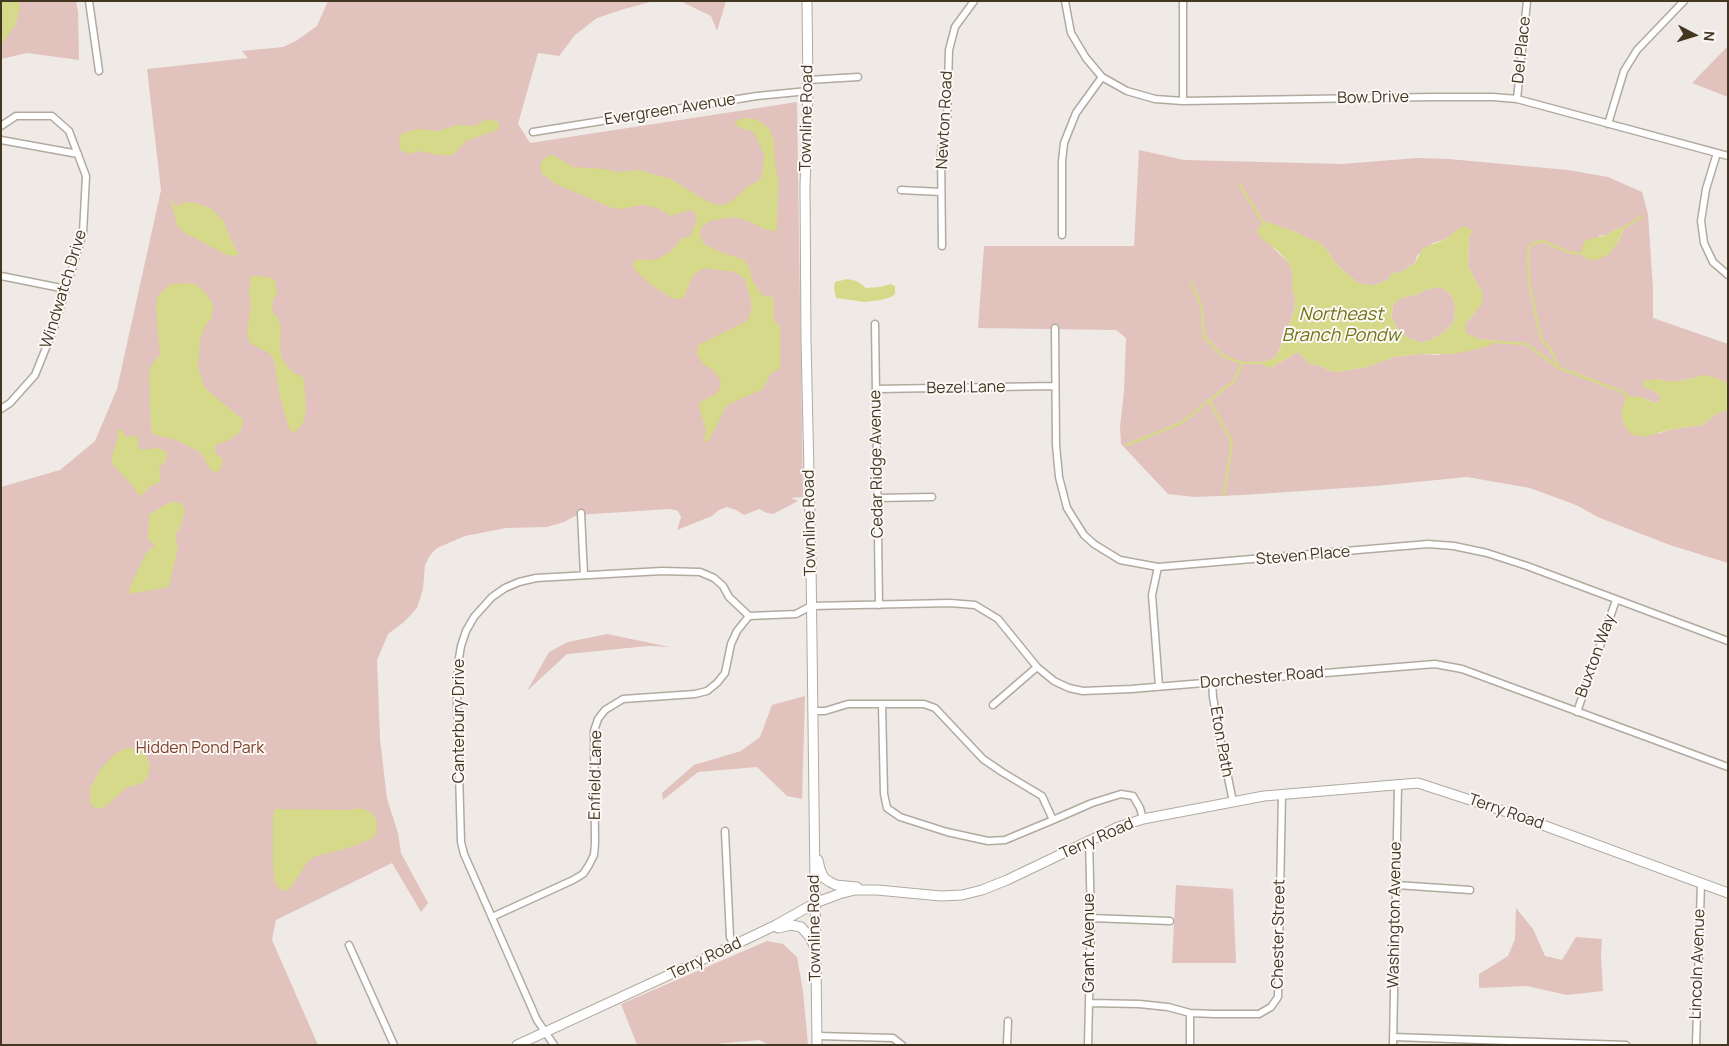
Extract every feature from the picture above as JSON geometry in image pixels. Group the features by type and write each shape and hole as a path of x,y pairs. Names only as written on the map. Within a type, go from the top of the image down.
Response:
{"street":[{"path":"89,1 98,71"},
{"name":"Townline Road","path":"808,1 805,197 806,341 817,1040"},
{"name":"Newton Road","path":"942,246 941,151 947,118 948,50 955,27 974,1"},
{"name":"Bow Drive","path":"1065,1 1071,33 1086,58 1102,77 1127,91 1155,99 1183,101 1433,97 1517,99 1728,156"},
{"path":"1183,1 1183,101"},
{"name":"Del Place","path":"1517,99 1527,1"},
{"path":"1608,124 1624,71 1644,43 1684,1"},
{"path":"808,80 858,77"},
{"path":"1062,235 1062,161 1064,143 1076,113 1102,77"},
{"name":"Evergreen Avenue","path":"532,132 757,96 808,91"},
{"name":"Windwatch Drive","path":"1,126 16,116 52,116 69,130 86,176 83,233 54,328 36,375 10,403 1,409"},
{"path":"1,140 78,154"},
{"path":"1717,153 1706,189 1701,221 1704,243 1713,262 1728,275"},
{"path":"901,190 941,192"},
{"path":"1,276 66,289"},
{"name":"Cedar Ridge Avenue","path":"875,324 879,605"},
{"name":"Steven Place","path":"1055,328 1055,386 1059,477 1067,508 1084,534 1104,551 1120,560 1158,567 1428,544 1454,546 1487,553 1527,566 1728,641"},
{"name":"Bezel Lane","path":"877,389 1055,386"},
{"path":"878,498 932,497"},
{"path":"581,513 584,575"},
{"path":"1158,567 1152,595 1159,686"},
{"name":"Canterbury Drive","path":"554,1045 537,1020 464,854 461,842 457,692 458,664 466,631 482,606 504,588 536,578 584,575 662,571 700,572 714,578 723,586 729,597 749,616"},
{"name":"Buxton Way","path":"1577,712 1616,600"},
{"name":"Dorchester Road","path":"811,606 950,603 974,605 998,619 1038,668 1054,681 1069,688 1083,691 1105,691 1436,664 1462,669 1728,767"},
{"path":"749,616 796,614 811,606"},
{"name":"Enfield Lane","path":"492,918 584,874 589,865 594,854 595,843 594,731 598,719 605,710 623,699 695,694 707,691 725,673 731,644 737,631 749,616"},
{"path":"993,705 1038,668"},
{"name":"Eton Path","path":"1212,682 1220,738 1233,802"},
{"path":"812,711 848,704 924,704 936,708 966,743 983,759 1042,796 1053,820"},
{"path":"882,704 884,794 887,808 900,817 937,829 988,841 1005,840 1092,803 1120,794 1133,796 1140,808 1143,819"},
{"name":"Washington Avenue","path":"1393,1045 1398,784"},
{"name":"Terry Road","path":"517,1045 756,935 815,903 839,894 855,890 877,890 941,896 962,895 982,890 1118,827 1143,819 1282,794 1418,784 1459,796 1728,893"},
{"name":"Chester Street","path":"1090,1003 1139,1004 1168,1007 1190,1013 1259,1014 1271,1008 1278,997 1282,794"},
{"path":"814,828 820,869 824,878 836,885 877,890"},
{"path":"724,830 730,937 734,945"},
{"name":"Grant Avenue","path":"1088,1045 1091,918 1089,841"},
{"name":"Lincoln Avenue","path":"1696,1045 1701,883"},
{"path":"1396,885 1470,890"},
{"path":"1091,918 1170,921"},
{"path":"756,935 785,926 798,926 806,931 810,937 816,955"},
{"path":"349,945 394,1045"},
{"path":"1190,1013 1190,1045"},
{"path":"1008,1021 1008,1045"},
{"path":"1393,1037 1626,1045"},
{"path":"817,1040 893,1038 902,1045"}],"green space":[{"path":"1,1 76,1 79,60 27,53 1,59"},
{"name":"Hidden Pond Park","path":"328,1 654,1 597,18 575,35 559,56 538,53 518,124 530,143 797,102 803,497 791,498 798,501 773,514 759,509 744,515 727,507 719,510 712,516 677,530 681,517 678,511 670,509 577,515 564,522 547,527 506,528 465,536 437,548 430,555 425,565 423,589 417,608 404,622 388,634 377,660 380,739 387,799 398,833 401,853 428,903 421,912 392,863 276,920 272,940 318,1045 1,1045 1,487 60,470 95,441 117,389 161,190 147,69 248,58 242,51 283,47 296,41 317,26"},
{"path":"680,1 726,1 717,31 711,16"},
{"path":"1728,46 1728,97 1692,83"},
{"path":"1139,150 1184,160 1342,164 1417,158 1449,159 1568,170 1608,177 1642,192 1648,214 1653,318 1728,344 1728,387 1725,382 1705,375 1680,381 1657,379 1645,388 1655,391 1661,397 1659,402 1655,403 1641,397 1658,434 1668,430 1702,425 1716,414 1728,410 1728,563 1670,545 1600,518 1576,505 1530,488 1467,477 1375,486 1243,495 1194,497 1168,494 1121,444 1120,427 1124,391 1126,338 1116,330 978,328 984,246 1134,246","holes":["1280,227 1314,241 1328,251 1337,265 1358,283 1367,285 1376,285 1389,279 1391,274 1401,272 1415,263 1417,256 1433,243 1446,239 1459,229 1472,231 1469,238 1468,266 1482,292 1475,313 1466,323 1466,334 1479,339 1497,341 1438,355 1421,354 1394,357 1367,367 1337,372 1310,364 1298,352 1272,367 1262,363 1276,357 1294,312 1295,298 1292,287 1292,272 1288,262 1271,246","1624,228 1618,243 1597,236 1607,235 1616,229"]},
{"path":"1440,287 1450,293 1455,304 1454,321 1446,331 1431,340 1421,343 1399,331 1391,317 1393,305 1401,298"},
{"path":"607,634 670,647 648,646 567,654 527,691 549,652 568,642"},
{"path":"805,696 802,799 787,796 757,767 698,772 663,800 662,793 694,765 741,751 760,737 772,705"},
{"path":"1176,885 1233,889 1236,963 1172,963"},
{"path":"1516,908 1533,929 1545,956 1562,960 1576,937 1602,939 1603,991 1567,995 1527,986 1479,988 1479,974 1508,956 1515,939"},
{"path":"767,941 783,944 797,957 803,991 808,1045 770,1045 759,1040 705,1045 637,1045 621,1004"}],"water":[{"path":"1,1 19,1 20,8 16,24 1,45"},
{"path":"745,118 763,123 770,130 774,141 778,179 777,230 764,229 749,221 734,217 709,221 701,228 700,235 704,244 745,260 752,280 762,295 772,297 774,301 774,320 780,327 780,369 771,373 763,389 727,405 709,440 704,443 706,430 699,407 700,402 716,394 721,381 714,371 703,364 696,353 698,345 747,321 751,312 751,301 745,279 735,272 704,268 695,274 691,280 684,298 673,299 650,284 632,265 637,259 655,260 671,251 682,238 689,237 696,223 697,217 695,213 689,210 671,216 658,208 642,205 621,209 612,208 556,184 542,174 540,167 542,160 549,155 555,156 573,167 605,169 617,172 639,170 671,179 706,201 720,205 726,204 747,187 760,180 763,170 764,154 753,131 740,128 734,123"},
{"path":"487,119 499,122 499,129 466,141 453,155 438,155 419,151 409,154 400,150 399,139 402,133 420,129 438,131 457,125 474,126"},
{"path":"170,197 176,206 187,202 212,209 223,220 239,254 235,256 227,255 183,232 177,225"},
{"name":"Northeast Branch Pondw","path":"1267,222 1291,230 1314,241 1317,240 1328,251 1337,265 1358,283 1367,285 1376,285 1389,279 1391,274 1401,272 1415,263 1423,248 1446,239 1459,228 1467,227 1472,231 1469,238 1468,266 1482,292 1483,301 1466,323 1466,333 1479,339 1498,341 1486,347 1454,354 1421,354 1394,357 1367,367 1337,372 1310,364 1298,352 1272,367 1265,367 1262,363 1276,357 1278,353 1294,312 1295,298 1292,287 1292,272 1288,262 1261,238 1257,231 1263,223","holes":["1440,287 1450,293 1455,304 1454,321 1446,331 1431,340 1421,343 1407,337 1399,331 1391,317 1393,305 1401,298"]},
{"path":"1624,227 1618,243 1608,255 1597,260 1587,259 1581,254 1586,240 1607,235 1616,229"},
{"path":"251,276 262,276 275,281 277,294 273,300 272,307 274,314 278,317 281,328 280,349 282,359 293,373 300,375 304,379 306,410 303,423 295,432 290,431 280,397 274,360 269,353 249,341 247,332 251,306 249,291"},
{"path":"847,279 857,281 866,288 890,284 895,286 895,294 881,300 865,302 836,298 835,282"},
{"path":"193,283 205,292 213,305 211,319 206,324 200,339 198,368 205,388 243,420 242,428 238,434 215,446 215,453 223,461 220,470 215,472 211,470 200,452 176,440 153,434 151,430 149,373 151,366 160,354 156,308 157,297 170,284"},
{"path":"1705,375 1725,382 1728,387 1728,410 1716,414 1702,425 1668,430 1644,437 1631,434 1624,425 1621,414 1626,396 1641,397 1655,403 1659,402 1660,396 1655,391 1645,388 1642,381 1657,379 1680,381"},
{"path":"121,429 127,437 137,435 138,446 141,450 157,448 166,451 167,457 165,462 159,467 161,482 150,486 142,496 137,493 133,486 112,464 112,456 118,437 117,430"},
{"path":"182,503 185,511 179,530 175,534 178,548 169,587 129,594 129,589 146,553 155,545 148,539 149,515 166,504"},
{"path":"127,748 144,749 150,766 147,778 143,783 127,787 105,807 96,809 90,803 90,788 102,767 116,753"},
{"path":"361,808 375,816 377,825 373,838 351,847 316,856 308,861 288,891 281,890 275,883 273,867 273,817 275,809 347,810"}],"waterway":[{"path":"1239,184 1265,225"},
{"path":"1623,228 1643,216"},
{"path":"1558,365 1550,348 1541,339 1529,283 1528,251 1532,244 1543,241 1568,252 1581,254 1584,252"},
{"path":"1191,282 1202,308 1204,337 1223,356 1242,363 1264,363"},
{"path":"1496,342 1526,344 1559,368 1621,391 1629,397"},
{"path":"1127,445 1181,423 1234,381 1242,363"},
{"path":"1209,400 1232,442 1224,495"}]}
